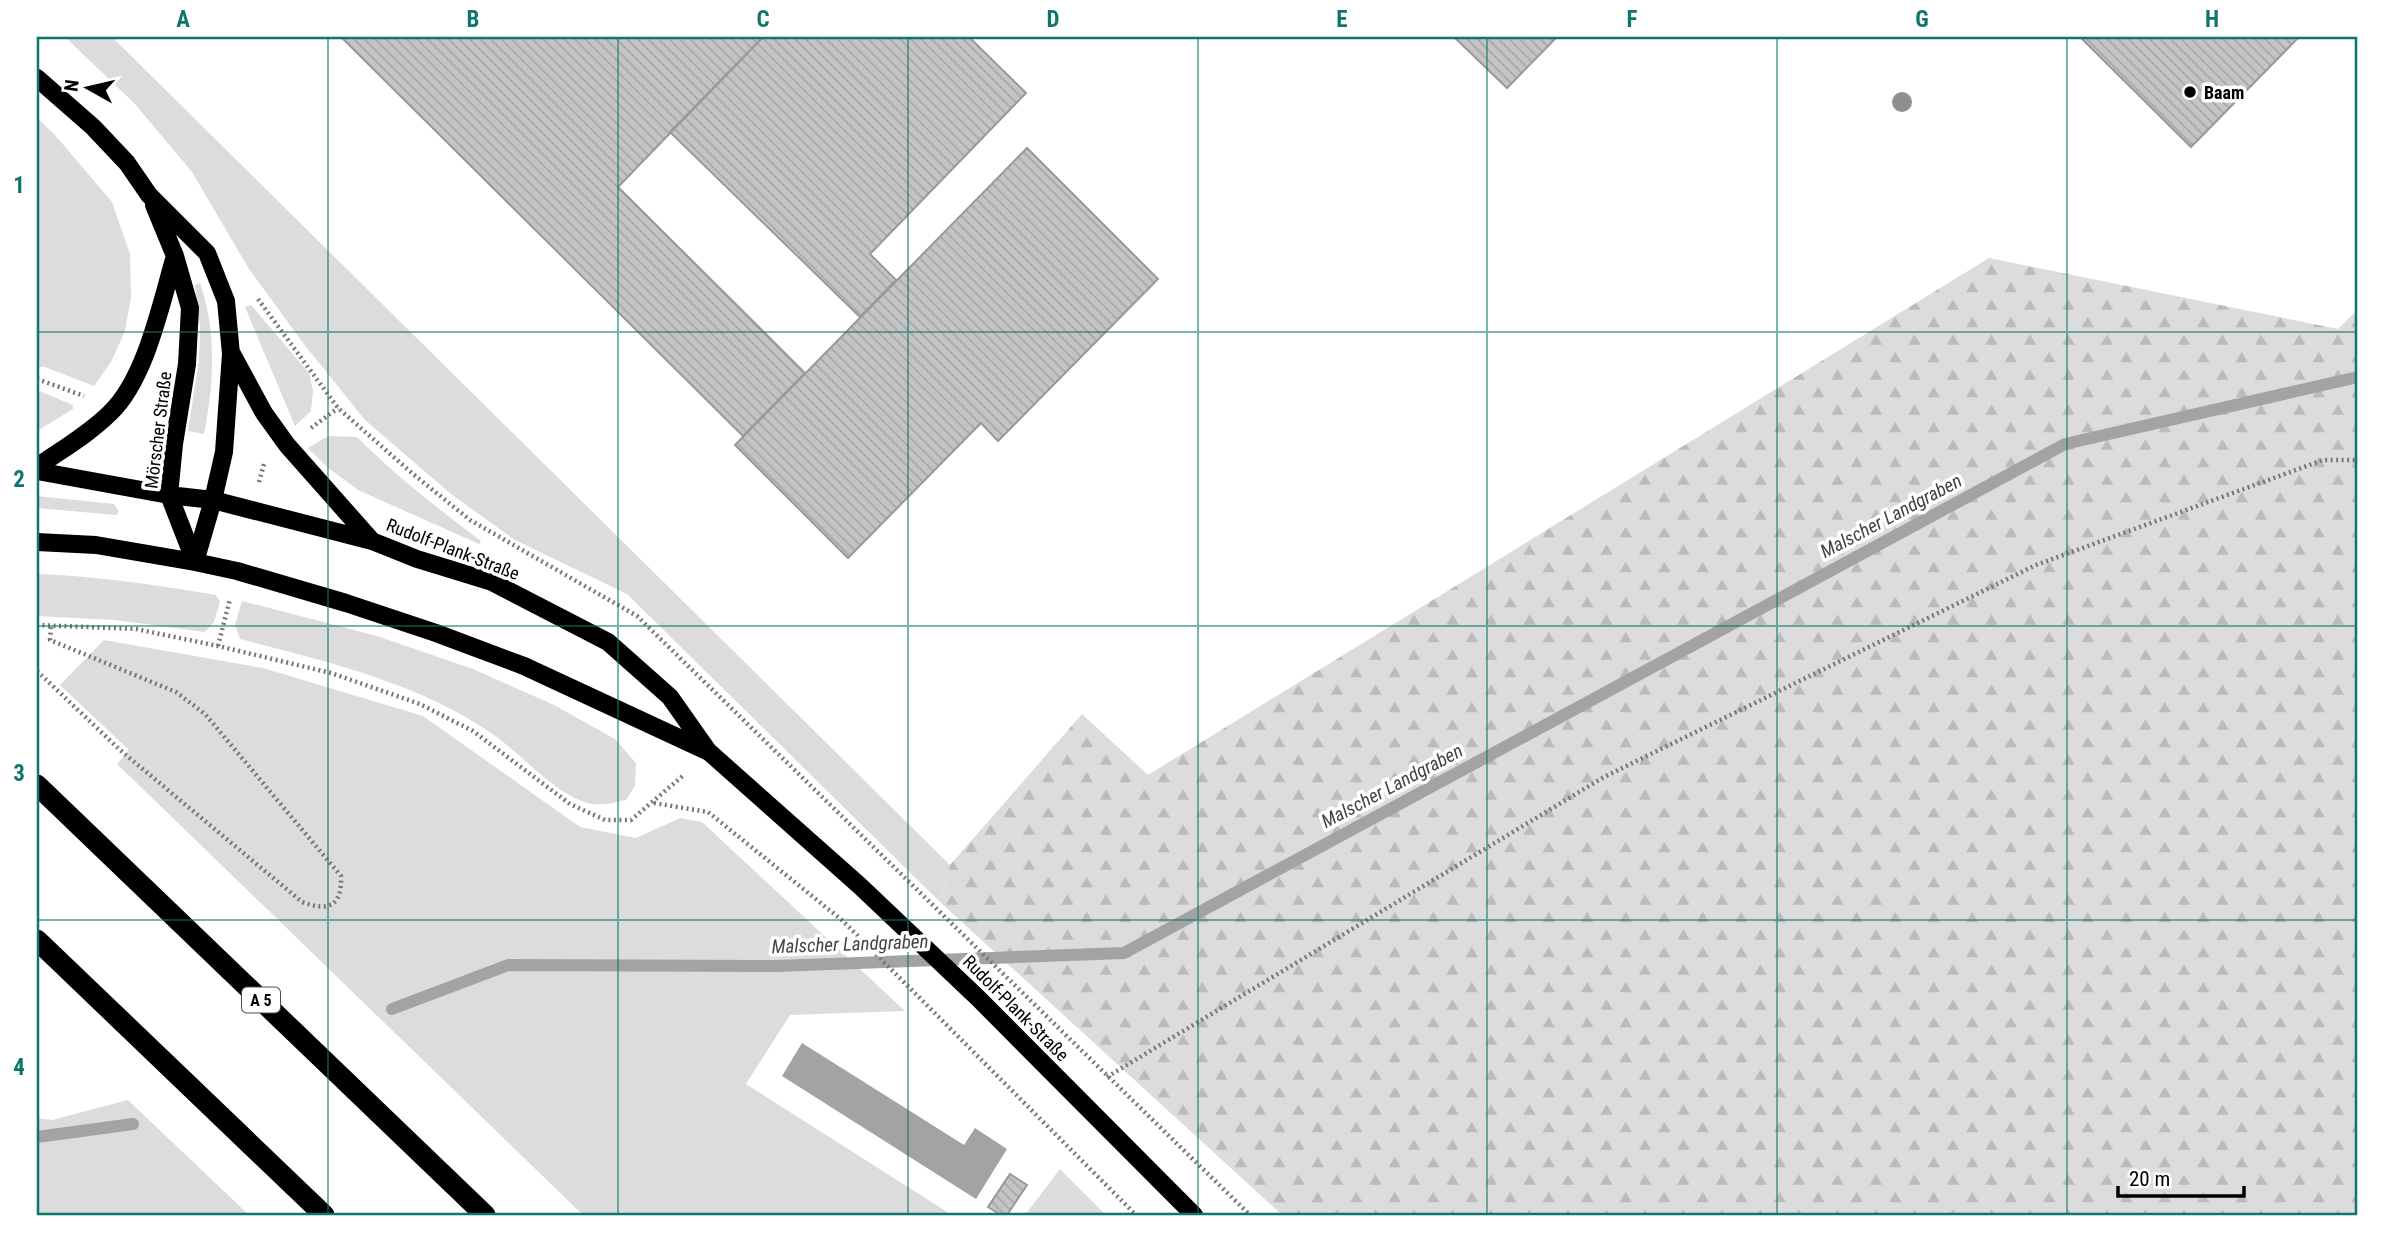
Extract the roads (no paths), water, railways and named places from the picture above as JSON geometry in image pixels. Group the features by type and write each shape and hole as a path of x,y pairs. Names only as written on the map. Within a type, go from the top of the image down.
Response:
{"highway":[{"name":"A 5","path":"37,785 485,1215"},
{"path":"37,940 324,1215"}],"main road":[{"name":"Mörscher Straße","path":"37,78 93,127 127,163 149,195 207,253 226,302 231,354 224,452 214,500 195,562"},
{"name":"Mörscher Straße","path":"149,195 175,256 190,307 187,364 169,495 195,562"},
{"name":"Mörscher Straße","path":"37,469 110,414 123,399 146,352 175,256"},
{"name":"Mörscher Straße","path":"231,354 264,413 287,445 372,541"},
{"name":"Rudolf-Plank-Straße","path":"37,469 169,495 214,500 372,541 417,559 492,582 608,642 670,696 708,751 978,998 1194,1215"},
{"name":"Rudolf-Plank-Straße","path":"37,542 96,545 195,562 261,578 436,633 524,666 708,751"}],"waterway":[{"name":"Malscher Landgraben","path":"392,1009 508,965 777,966 1124,953 2065,444 2358,377"},
{"name":"Malscher Landgraben","path":"37,1137 133,1124"}],"place":[{"name":"Baam","path":"2190,92"}]}
